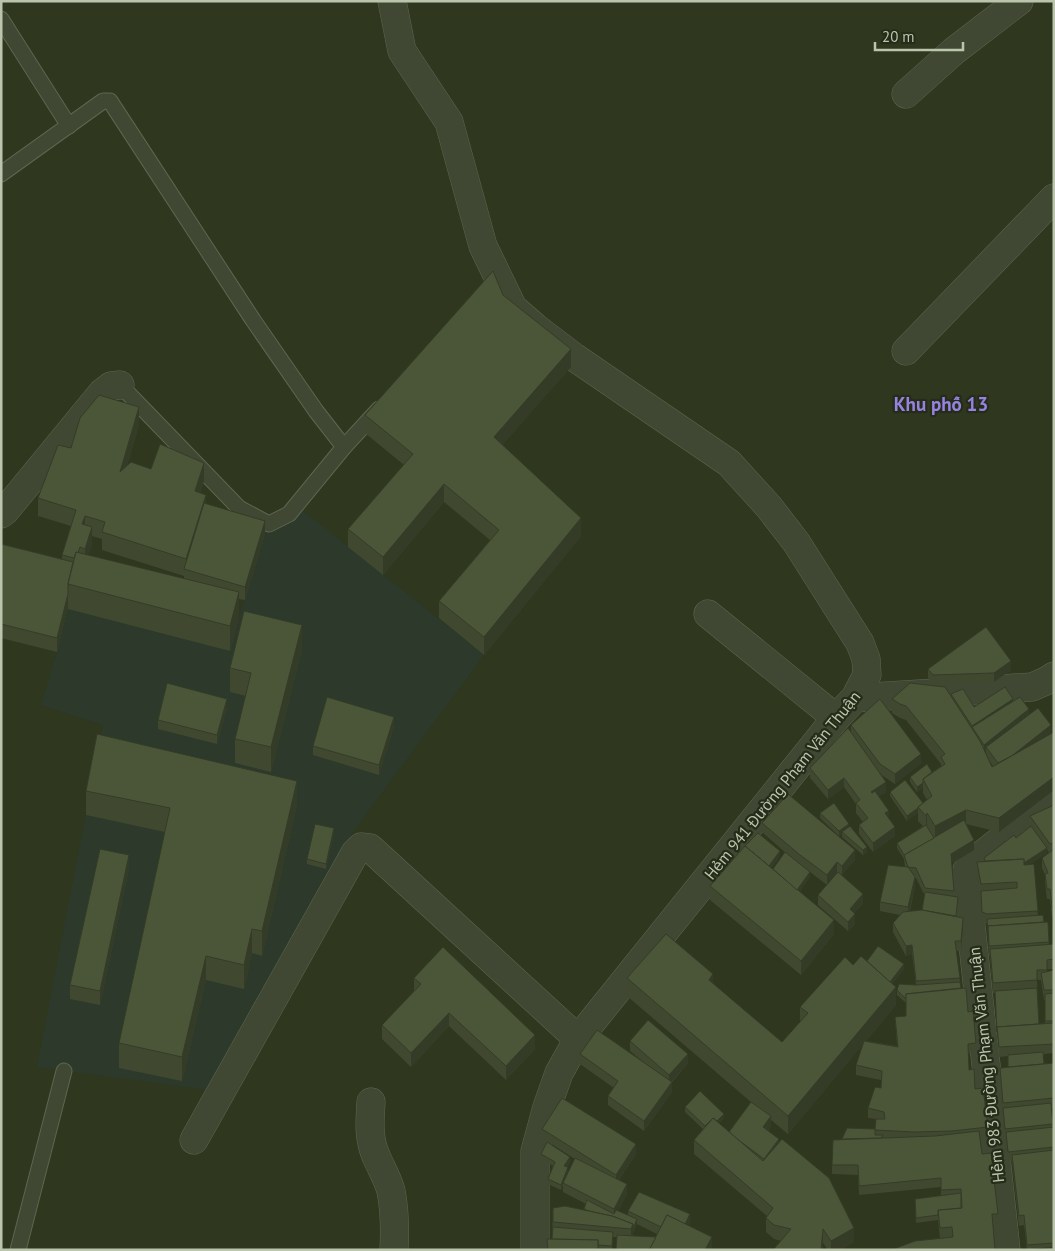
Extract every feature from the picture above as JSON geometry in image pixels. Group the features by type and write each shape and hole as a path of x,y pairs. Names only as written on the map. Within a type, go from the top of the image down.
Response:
{"street":[{"name":"Hẻm 941 Đường Phạm Văn Thuận","path":"392,1 402,51 448,122 483,246 491,282 513,308 574,357 729,463 769,507 796,542 860,644 866,659 867,675 855,698 836,718 578,1039 560,1073 547,1107 535,1151 535,1250"},
{"path":"906,94 954,52 1019,1"},
{"path":"906,351 1054,198"},
{"path":"1,514 5,512 102,393 111,386 120,385"},
{"path":"708,614 836,718"},
{"path":"855,698 1032,686 1054,676"},
{"name":"Hẻm 983 Đường Phạm Văn Thuận","path":"1006,1250 966,880 967,870 973,862 1054,798"},
{"path":"194,1140 354,853 361,847 370,848 578,1039"},
{"path":"370,1102 369,1132 375,1154 388,1182 395,1214 394,1250"}],"lane":[{"path":"1,19 69,126"},
{"path":"1,174 103,101 110,101 253,320 316,411 344,446"},
{"path":"120,385 239,508 269,524 289,514 344,446 390,396"},
{"path":"18,1250 64,1071"}],"shaded area":[{"path":"302,510 484,655 355,829 208,1090 37,1067 103,725 41,705 57,652 76,576 239,617 267,530"}],"building":[{"path":"493,271 503,295 571,349 494,437 581,518 484,637 439,601 499,530 444,484 383,557 348,529 413,454 365,415"},
{"path":"99,395 139,407 120,472 131,462 151,469 160,444 204,463 195,491 206,495 186,559 102,532 105,522 85,516 82,524 92,527 85,549 80,547 74,558 62,555 76,510 38,498 58,445 71,448 80,418"},
{"path":"204,503 265,521 245,587 184,569"},
{"path":"1,544 73,562 68,584 68,594 57,638 1,624"},
{"path":"76,552 239,592 230,626 68,584"},
{"path":"244,611 302,625 271,747 235,739 251,673 230,668"},
{"path":"986,627 1011,661 994,673 933,675 928,669"},
{"path":"167,683 227,699 217,735 158,720"},
{"path":"910,683 945,687 980,741 992,767 1054,732 1054,777 999,818 966,810 935,826 927,813 926,816 918,807 932,796 923,779 945,764 941,757 945,754 906,706 892,699"},
{"path":"1005,687 1013,699 972,726 951,694 963,689 974,707"},
{"path":"327,697 394,717 379,765 313,746"},
{"path":"1020,697 1029,709 984,745 972,727"},
{"path":"880,699 921,754 895,774 880,764 851,725"},
{"path":"1038,708 1051,725 1013,755 998,763 986,747"},
{"path":"848,728 886,782 871,792 875,791 889,811 885,813 895,827 873,843 859,825 868,818 856,803 860,800 844,778 828,790 810,768"},
{"path":"97,734 297,781 262,931 252,929 244,965 206,956 182,1057 119,1043 170,808 86,791"},
{"path":"927,764 932,772 917,787 910,777"},
{"path":"905,780 923,803 907,816 890,792"},
{"path":"788,794 855,850 842,866 837,862 827,875 762,823"},
{"path":"834,803 849,824 839,831 820,813"},
{"path":"1054,805 1054,843 1050,844 1030,816"},
{"path":"964,820 974,840 951,854 954,891 925,888 916,868 908,867 904,855"},
{"path":"315,824 334,828 326,864 307,859"},
{"path":"926,825 934,838 904,855 897,843"},
{"path":"850,826 867,847 863,850 842,832"},
{"path":"1031,826 1047,848 1024,863 1024,859 985,861 984,858 1014,835 1016,838"},
{"path":"758,833 780,851 769,866 745,846"},
{"path":"745,846 834,920 801,961 710,886"},
{"path":"100,849 129,855 100,991 70,985"},
{"path":"1054,849 1054,906 1052,907 1050,889 1047,889 1045,874 1048,873 1042,858"},
{"path":"785,852 810,872 797,890 773,869"},
{"path":"1024,859 1024,865 1034,864 1038,911 987,914 982,912 981,891 1017,888 1017,882 981,884 977,862"},
{"path":"888,865 908,867 915,877 908,907 880,902"},
{"path":"838,872 863,894 850,909 855,914 848,922 818,895"},
{"path":"925,892 958,897 956,916 922,910"},
{"path":"922,910 963,918 961,941 955,941 960,978 916,981 912,945 906,946 893,923 903,912"},
{"path":"1043,915 1044,922 988,926 988,931 987,919"},
{"path":"1048,922 1049,942 989,946 988,926"},
{"path":"666,934 713,974 709,980 782,1042 808,1013 800,1007 845,957 853,965 861,956 896,987 788,1116 627,978"},
{"path":"1054,944 1054,959 1047,960 1047,970 1037,970 1037,980 993,983 990,949"},
{"path":"878,946 904,964 890,982 867,961"},
{"path":"443,947 535,1035 506,1066 449,1013 411,1053 382,1025 421,984 414,978"},
{"path":"1054,970 1054,990 1044,990 1041,973"},
{"path":"960,982 961,988 906,994 906,999 897,990 899,984 916,985"},
{"path":"966,988 968,1012 973,1011 976,1043 968,1044 969,1070 974,1069 975,1089 983,1088 988,1127 952,1131 875,1130 876,1119 885,1119 884,1112 868,1108 875,1087 881,1088 882,1071 856,1065 864,1041 898,1047 895,1017 906,1016 906,994"},
{"path":"1037,988 1039,1024 997,1027 997,1032 995,991"},
{"path":"1054,993 1054,1021 1045,1021 1045,994"},
{"path":"648,1020 688,1054 669,1075 630,1041"},
{"path":"1054,1023 1054,1044 999,1047 997,1027"},
{"path":"597,1030 672,1082 644,1121 608,1096 618,1081 580,1054"},
{"path":"1043,1052 1044,1064 1008,1067 1008,1055"},
{"path":"1054,1063 1054,1098 1003,1103 1000,1068"},
{"path":"700,1091 724,1114 717,1121 713,1118 705,1126 685,1107"},
{"path":"562,1098 636,1144 616,1175 542,1129"},
{"path":"751,1102 771,1116 763,1127 779,1139 764,1159 729,1132"},
{"path":"1051,1103 1053,1124 1005,1129 1003,1108"},
{"path":"713,1118 763,1161 782,1139 829,1178 854,1228 831,1241 823,1229 821,1250 773,1250 791,1229 774,1225 766,1218 773,1208 694,1140"},
{"path":"1054,1127 1054,1147 1008,1152 1006,1132"},
{"path":"847,1128 875,1129 875,1135 883,1135 881,1138 842,1139"},
{"path":"979,1131 982,1154 991,1153 998,1214 992,1214 995,1250 891,1250 915,1241 953,1237 952,1227 940,1228 938,1210 962,1208 961,1189 941,1190 941,1178 859,1186 858,1165 832,1165 833,1140 935,1136"},
{"path":"547,1142 570,1157 564,1166 568,1167 561,1185 548,1179 555,1162 541,1154"},
{"path":"1054,1150 1054,1243 1027,1245 1024,1215 1019,1216 1012,1155"},
{"path":"575,1158 627,1184 614,1209 563,1183"},
{"path":"639,1192 690,1214 685,1224 667,1215 661,1227 628,1211"},
{"path":"961,1193 961,1208 938,1210 938,1215 916,1218 915,1199"},
{"path":"587,1200 614,1214 616,1210 637,1219 633,1229 633,1224 612,1216 584,1209"},
{"path":"565,1206 612,1216 633,1224 631,1229 553,1222 553,1208"},
{"path":"667,1215 712,1237 705,1250 649,1250"},
{"path":"553,1227 613,1232 612,1246 598,1245 598,1240 552,1239"},
{"path":"617,1235 656,1237 649,1250 626,1250 616,1249"},
{"path":"547,1239 598,1240 598,1250 548,1250"},
{"path":"1054,1247 1054,1250 1030,1250"}],"district":[{"name":"Khu phố 13","path":"941,404"}]}
